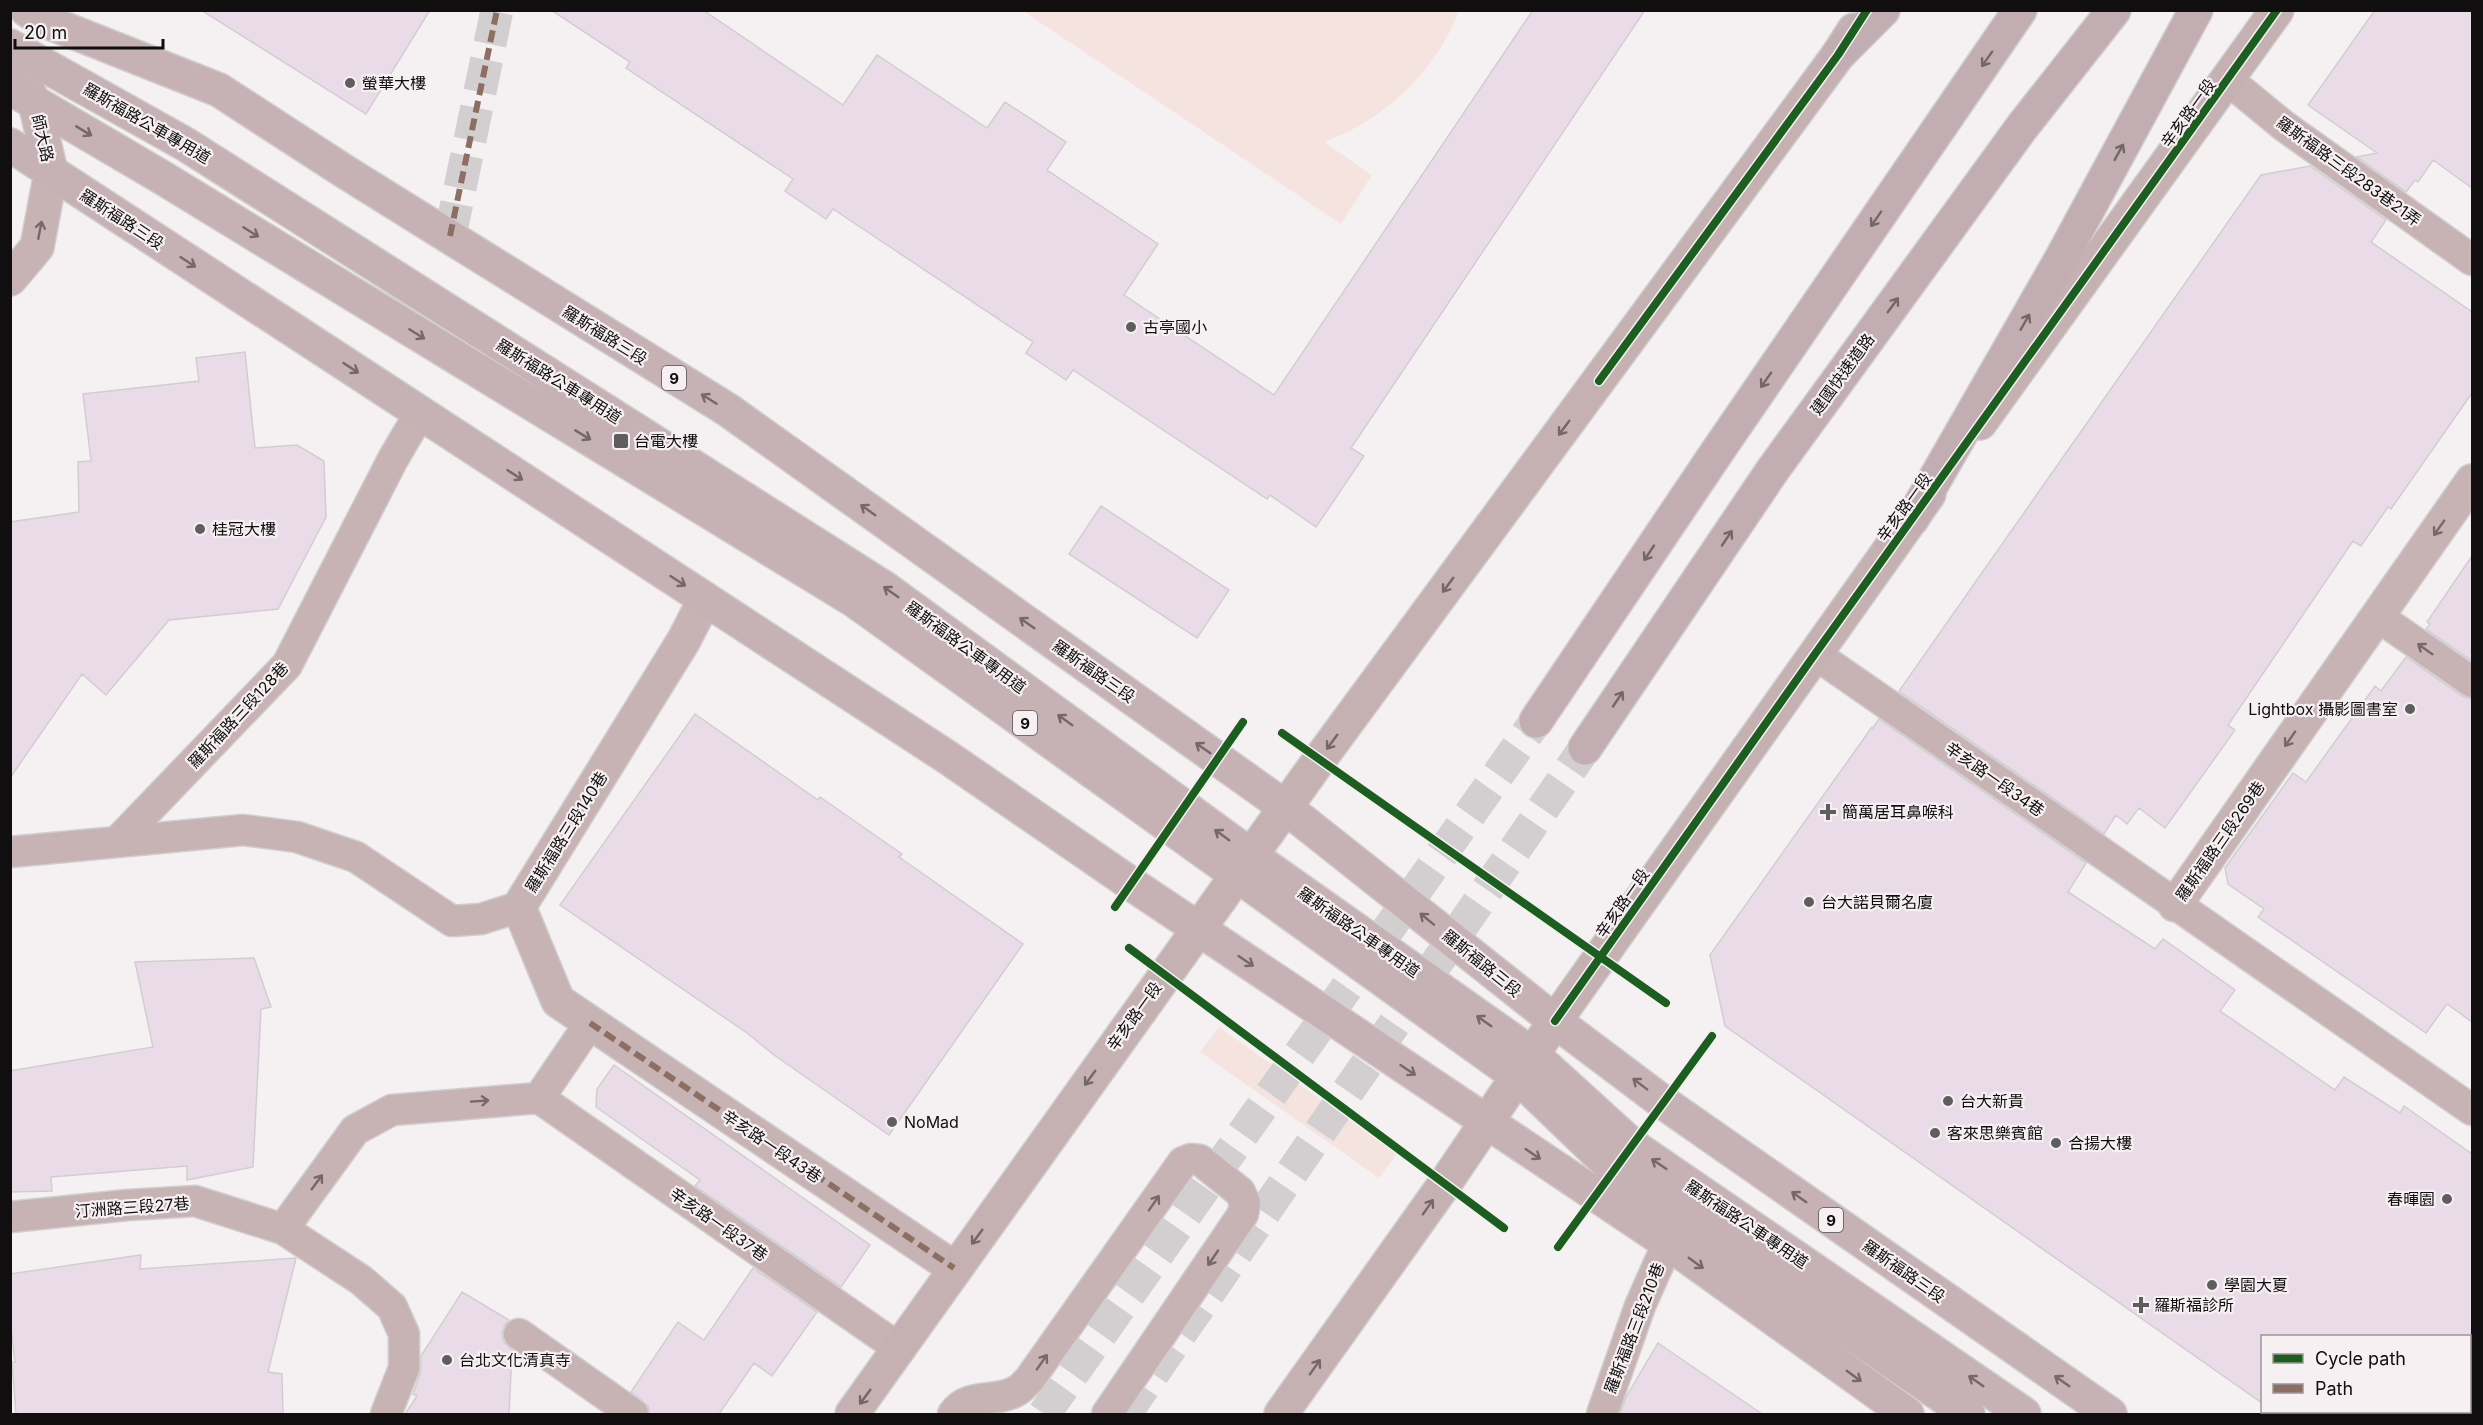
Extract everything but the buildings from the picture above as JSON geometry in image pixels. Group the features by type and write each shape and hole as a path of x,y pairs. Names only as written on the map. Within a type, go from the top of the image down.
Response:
{"highway":[{"path":"1838,55 1883,10"},
{"path":"2022,127 2098,10"},
{"name":"建國快速道路","path":"1585,748 1772,471 2022,127 2114,10"},
{"path":"1912,519 2060,261 2196,10"},
{"path":"1536,721 1716,452 2020,11"}],"main road":[{"name":"羅斯福路三段","path":"27,10 40,19 219,90 347,173 728,410 1285,807 1555,1021 1664,1103 2110,1414"},
{"name":"辛亥路一段","path":"852,1414 1285,807 1838,55 1867,10"},
{"name":"辛亥路一段","path":"1281,1414 1446,1182 1524,1065 1815,654 2277,10"},
{"name":"羅斯福路公車專用道","path":"10,46 185,144 886,588 1244,865"},
{"name":"羅斯福路公車專用道","path":"22,94 855,601 1244,865 1524,1065 1633,1146 2024,1414"},
{"name":"羅斯福路三段","path":"10,145 947,757 1198,929 1668,1243 1907,1414"},
{"name":"羅斯福路公車專用道","path":"1524,1065 1616,1170 1968,1414"}],"street":[{"name":"師大路","path":"10,66 26,86 22,94 51,172 37,247 10,279"},
{"name":"羅斯福路三段269巷","path":"2175,905 2472,481"},
{"name":"羅斯福路三段140巷","path":"590,1023 558,1001 519,907 684,640 705,598"},
{"name":"辛亥路一段43巷","path":"590,1023 954,1268"}],"lane":[{"name":"羅斯福路三段283巷21弄","path":"2228,80 2284,126 2472,260"},
{"name":"羅斯福路三段128巷","path":"117,842 287,665 393,459 420,413"},
{"path":"2377,616 2472,682"},
{"name":"辛亥路一段34巷","path":"1815,654 2175,905"},
{"path":"10,852 243,830 297,837 356,857 452,921 481,920 519,907"},
{"name":"羅斯福路三段269巷","path":"2175,905 2472,1110"},
{"path":"283,1229 355,1130 392,1110 539,1098 590,1023"},
{"name":"辛亥路一段37巷","path":"539,1098 900,1349"},
{"path":"953,1414 959,1406 969,1400 1017,1391 1029,1380 1183,1162 1191,1159 1200,1160 1240,1192 1245,1203 1243,1214 1107,1414"},
{"name":"汀洲路三段27巷","path":"10,1217 195,1201 283,1229 346,1270 392,1307 404,1334 404,1368 386,1414"},
{"name":"羅斯福路三段210巷","path":"1602,1414 1640,1306 1668,1243"},
{"path":"519,1334 633,1414"},
{"path":"998,1396 1024,1414"}],"shaded area":[{"path":"1023,11 1459,11 1437,54 1406,91 1368,121 1324,142 1372,175 1341,224"},
{"path":"1219,1027 1397,1154 1379,1178 1200,1052"}],"tunnel":[{"path":"450,236 497,10"},
{"path":"1044,1414 1536,721"},
{"path":"1125,1414 1585,748"}],"marked path":[{"path":"450,236 497,10"},
{"path":"590,1023 954,1268"}],"cycle path":[{"path":"1599,381 1838,55 1867,10"},
{"path":"1555,1021 2277,10"},
{"path":"1115,907 1243,722"},
{"path":"1282,733 1666,1003"},
{"path":"1129,948 1504,1228"},
{"path":"1558,1247 1712,1036"}],"place":[{"name":"螢華大樓","path":"350,83"},
{"name":"古亭國小","path":"1131,327"},
{"name":"台電大樓","path":"621,441"},
{"name":"桂冠大樓","path":"200,529"},
{"name":"Lightbox 攝影圖書室","path":"2410,709"},
{"name":"簡萬居耳鼻喉科","path":"1828,812"},
{"name":"台大諾貝爾名廈","path":"1809,902"},
{"name":"台大新貴","path":"1948,1101"},
{"name":"NoMad","path":"892,1122"},
{"name":"客來思樂賓館","path":"1935,1133"},
{"name":"合揚大樓","path":"2056,1143"},
{"name":"春暉園","path":"2447,1199"},
{"name":"學園大夏","path":"2212,1285"},
{"name":"羅斯福診所","path":"2141,1305"},
{"name":"台北文化清真寺","path":"447,1360"}]}
